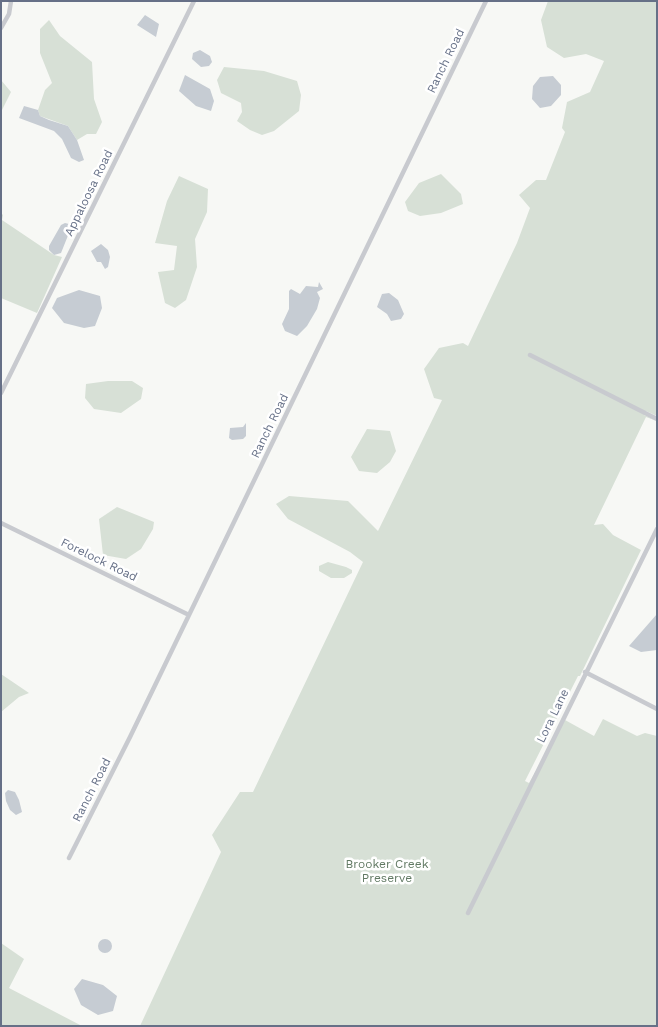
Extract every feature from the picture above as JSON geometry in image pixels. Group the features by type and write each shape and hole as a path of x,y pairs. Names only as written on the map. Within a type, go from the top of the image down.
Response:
{"street":[{"path":"1,28 9,14 11,1"},
{"name":"Appaloosa Road","path":"1,393 194,1"},
{"name":"Ranch Road","path":"69,858 130,737 187,614 302,383 486,1"},
{"path":"530,355 657,419"},
{"name":"Forelock Road","path":"1,524 187,614"},
{"name":"Lora Lane","path":"468,913 657,529"},
{"path":"585,672 657,709"}],"green space":[{"name":"Brooker Creek Preserve","path":"548,1 657,1 657,416 646,411 644,415 657,421 646,417 594,525 603,524 613,535 641,550 580,676 578,676 525,781 529,783 565,720 594,736 603,719 637,736 645,733 657,736 657,1026 140,1026 221,852 212,835 240,792 253,792 363,562 350,552 288,519 276,504 289,496 348,501 378,531 442,400 434,398 424,369 439,348 463,343 468,346 517,243 530,208 519,195 536,180 546,180 565,132 562,128 567,102 590,92 604,61 586,54 564,58 547,47 541,20"},
{"path":"49,20 60,36 92,62 94,99 102,122 96,134 87,134 77,140 68,126 40,116 38,110 45,90 52,83 40,53 40,29"},
{"path":"224,67 264,71 297,81 301,95 299,111 274,131 262,135 250,130 237,121 242,112 241,103 221,93 217,80"},
{"path":"1,80 11,92 1,112"},
{"path":"441,174 461,194 463,204 441,213 420,216 408,211 405,202 419,183"},
{"path":"179,176 208,189 207,212 195,239 197,267 186,300 175,308 165,303 158,272 174,270 177,246 155,243 167,201"},
{"path":"1,213 3,215 2,220 54,255 62,257 37,313 1,298"},
{"path":"108,381 132,381 143,388 141,399 121,413 94,409 85,398 86,384"},
{"path":"367,429 390,431 396,451 390,462 377,473 359,471 351,457"},
{"path":"117,507 154,522 153,529 141,549 126,559 103,555 99,519"},
{"path":"328,562 346,567 352,570 352,573 344,578 331,578 319,571 319,566"},
{"path":"1,674 29,693 19,697 1,712"},
{"path":"1,943 24,959 9,988 82,1026 1,1026"}],"shaded area":[{"path":"145,15 159,24 156,37 137,25"},
{"path":"200,50 210,56 212,62 209,66 201,67 192,59 193,53"},
{"path":"185,75 210,89 214,101 211,111 196,106 179,91"},
{"path":"553,76 561,85 561,95 551,106 540,108 532,99 533,86 540,77"},
{"path":"24,106 38,110 40,116 68,126 77,140 84,160 79,162 71,158 62,139 54,131 19,118"},
{"path":"69,224 71,228 61,253 54,255 49,250 49,246 61,225"},
{"path":"101,244 108,250 110,257 108,267 105,269 101,262 97,262 91,251"},
{"path":"319,282 323,289 317,292 320,298 317,309 307,326 297,336 285,331 282,324 289,309 289,291 291,289 300,294 306,286 318,287"},
{"path":"79,290 100,296 102,308 95,326 84,328 64,323 52,308 57,298"},
{"path":"389,293 398,300 404,314 401,319 391,321 387,314 377,307 382,294"},
{"path":"246,423 246,436 243,439 232,440 229,438 230,428 243,427"},
{"path":"657,614 657,650 641,652 629,646"},
{"path":"8,790 15,792 19,800 22,812 16,815 10,810 6,801 5,793"},
{"path":"102,939 108,939 112,946 108,953 102,953 98,949 98,943"},
{"path":"82,979 103,985 117,996 113,1011 98,1015 81,1005 74,989"}]}
